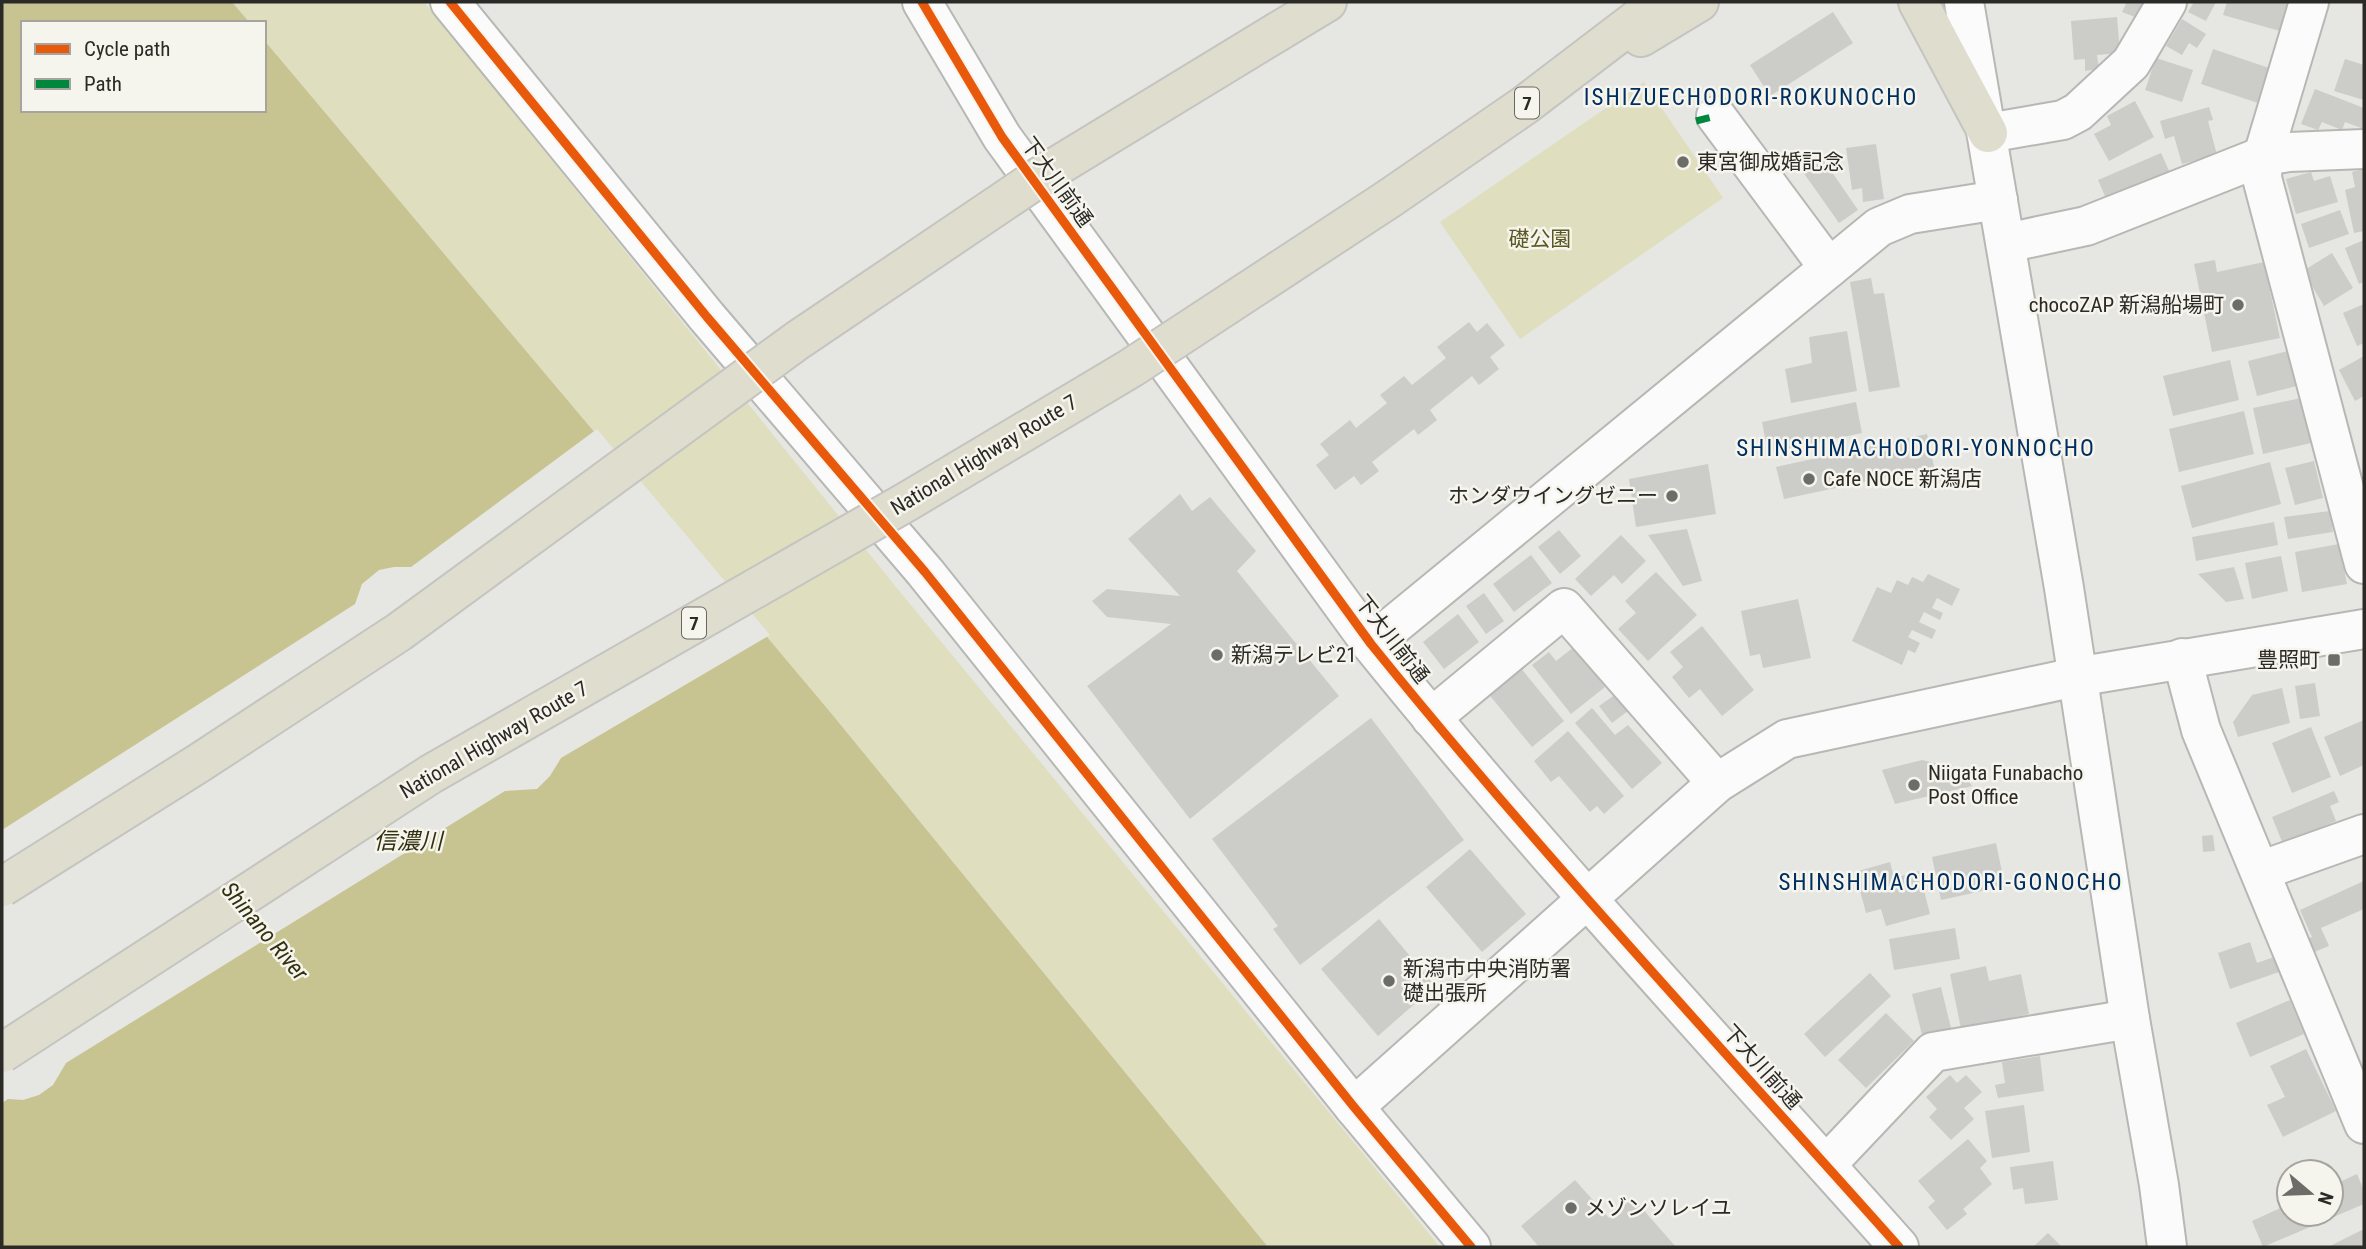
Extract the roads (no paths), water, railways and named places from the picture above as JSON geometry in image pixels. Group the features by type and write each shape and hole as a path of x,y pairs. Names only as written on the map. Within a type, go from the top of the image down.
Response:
{"highway":[{"path":"2,887 199,763 399,632 797,341 1041,176 1327,2"},
{"name":"National Highway Route 7","path":"2,1053 432,774 908,501 1131,368 1390,198 1525,105 1660,2"},
{"path":"1525,105 1699,2"},
{"path":"1918,2 1988,133"}],"street":[{"path":"450,2 707,317 925,572 1354,1107 1471,1247"},
{"path":"1964,2 2064,588 2167,1247"},
{"path":"1988,133 2063,120 2078,112 2131,63 2167,2"},
{"path":"2309,2 2263,156 2262,178 2364,564"},
{"name":"下大川前通","path":"936,7 1002,137 1371,644 1431,718 1588,899 1899,1247"},
{"path":"1716,116 1829,268"},
{"path":"2006,243 2086,226 2263,156 2289,152 2364,149"},
{"path":"1371,644 1878,227 1910,214 1998,200"},
{"path":"1431,718 1564,608 1717,783"},
{"path":"1354,1107 1717,783 1787,739 2076,677 2364,629"},
{"path":"2182,658 2201,730 2364,1124"},
{"path":"2260,871 2364,834"},
{"path":"1826,1165 1933,1052 2130,1019"}],"water":[{"name":"信濃川","path":"2,2 232,2 248,21 21,21 21,112 266,112 266,42 831,713 1268,1247 2,1247"}],"place":[{"name":"東宮御成婚記念","path":"1683,162"},
{"name":"chocoZAP 新潟船場町","path":"2238,305"},
{"name":"Cafe NOCE 新潟店","path":"1809,479"},
{"name":"ホンダウイングゼニー","path":"1672,496"},
{"name":"新潟テレビ21","path":"1217,655"},
{"name":"豊照町","path":"2334,660"},
{"name":"Niigata Funabacho Post Office","path":"1914,785"},
{"name":"新潟市中央消防署 礎出張所","path":"1389,981"},
{"name":"メゾンソレイユ","path":"1571,1208"}],"district":[{"name":"ISHIZUECHODORI-ROKUNOCHO","path":"1751,97"},
{"name":"SHINSHIMACHODORI-YONNOCHO","path":"1916,448"},
{"name":"SHINSHIMACHODORI-GONOCHO","path":"1951,882"}],"park label":[{"name":"礎公園","path":"1540,239"}],"water label":[{"name":"Shinano River","path":"265,931"}]}
